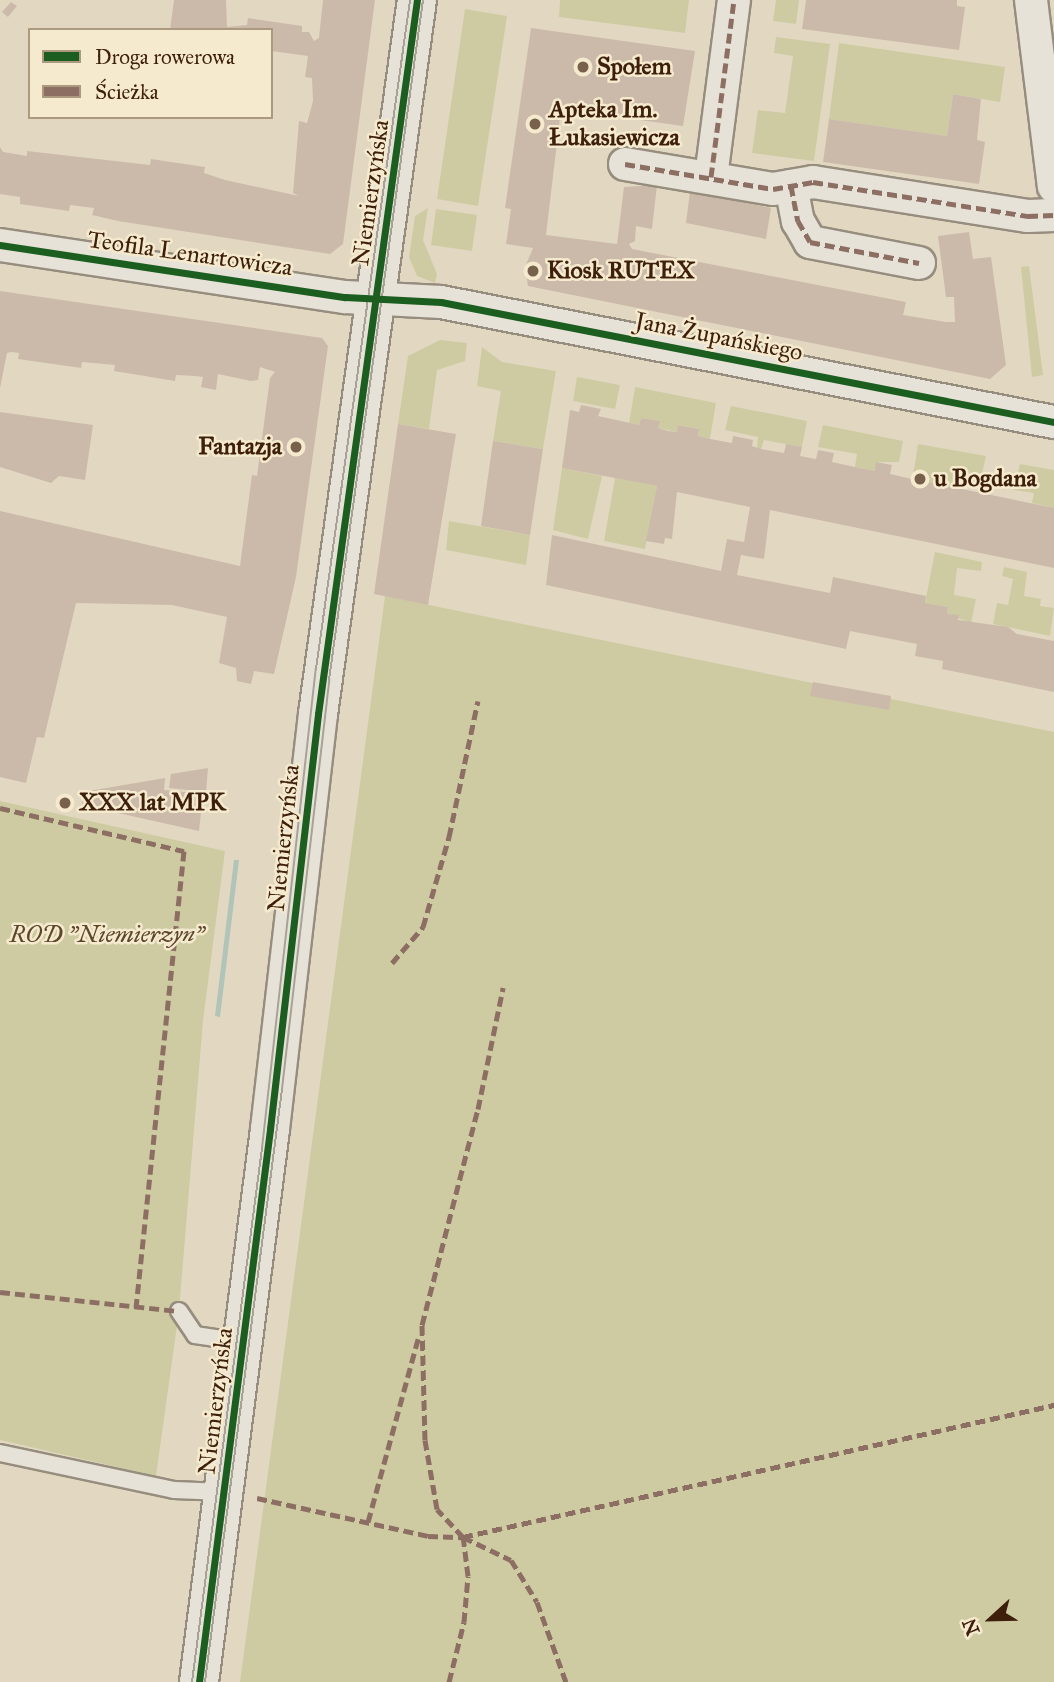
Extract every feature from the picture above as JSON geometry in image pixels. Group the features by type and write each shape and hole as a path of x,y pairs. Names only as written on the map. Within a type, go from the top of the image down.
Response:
{"street":[{"name":"Niemierzyńska","path":"199,1682 243,1342 318,714 417,0"},
{"path":"711,177 734,0"},
{"path":"1040,15 1054,187"},
{"path":"625,164 773,189 813,182 1028,216 1054,215"},
{"path":"791,186 797,221 810,242 919,263"},
{"name":"Teofila Lenartowicza","path":"0,245 345,298 375,296"},
{"name":"Jana Żupańskiego","path":"375,296 460,305 1054,422"}],"lane":[{"path":"180,1311 195,1335 243,1342"},
{"path":"0,1453 174,1490 223,1492"}],"green space":[{"path":"560,0 689,0 685,33 559,17"},
{"path":"776,0 799,0 796,24 773,21"},
{"path":"465,9 507,16 478,206 437,199"},
{"path":"776,37 830,44 814,161 752,153 758,110 785,113 793,56 774,53"},
{"path":"839,43 1005,67 1000,102 953,94 947,136 829,119"},
{"path":"428,208 423,240 437,274 435,283 417,276 409,257 415,216"},
{"path":"436,209 477,215 472,251 431,245"},
{"path":"1029,266 1043,375 1032,377 1021,267"},
{"path":"440,340 467,343 465,361 437,370 429,429 398,424 408,356"},
{"path":"482,347 502,362 556,371 543,449 493,441 501,391 477,386"},
{"path":"577,377 620,385 615,409 573,401"},
{"path":"635,387 716,403 710,439 698,436 699,429 679,425 677,432 658,428 659,421 641,418 639,425 629,423"},
{"path":"731,406 807,421 802,447 764,440 761,449 757,448 758,437 725,430"},
{"path":"823,425 903,441 899,462 877,462 875,471 855,467 857,454 818,447"},
{"path":"918,444 986,456 980,483 960,479 958,488 928,482 929,473 914,470"},
{"path":"1020,464 1054,470 1054,508 1032,503 1034,493 1014,490"},
{"path":"562,468 602,476 588,539 553,530"},
{"path":"615,478 657,486 645,549 604,541"},
{"path":"449,521 530,535 526,565 446,550"},
{"path":"935,552 982,562 981,571 957,568 954,595 976,599 971,623 947,614 948,607 925,603"},
{"path":"1004,567 1027,572 1024,596 1041,599 1040,606 1054,608 1050,636 993,624 997,603 1008,605 1013,579 1002,576"},
{"path":"385,596 1054,732 1054,1682 240,1682"},
{"name":"ROD \"Niemierzyn\"","path":"0,801 225,851 203,1021 179,1311 156,1476 0,1440"}],"shaded area":[{"path":"234,860 239,860 220,1017 215,1016"}],"building":[{"path":"174,0 226,0 227,27 247,25 248,18 302,26 302,32 309,32 314,41 319,38 323,0 375,0 343,244 330,254 118,221 92,215 94,208 70,205 69,211 20,204 20,197 0,194 0,147 3,152 27,156 27,151 150,165 151,159 205,167 204,173 225,180 299,196 293,193 299,121 307,123 313,101 312,78 305,77 308,56 273,51 273,28 170,28"},
{"path":"806,0 957,0 957,6 965,7 959,50 802,29"},
{"path":"11,2 17,6 8,17 2,12"},
{"path":"531,28 695,51 683,126 561,109 546,235 617,244 624,187 657,185 652,229 636,226 635,241 629,244 632,249 906,302 903,315 955,322 954,297 946,297 938,236 969,232 973,259 991,257 1006,365 990,379 528,286 525,267 533,248 506,244 511,209 505,208"},
{"path":"953,94 981,99 977,140 985,142 979,184 823,162 829,119 947,136"},
{"path":"690,192 771,208 766,239 686,223"},
{"path":"0,291 322,338 328,346 296,577 274,674 254,671 251,684 237,681 236,668 219,663 227,617 172,605 76,603 44,738 37,737 26,783 0,777 0,511 240,566 252,475 257,476 270,378 275,372 260,367 258,380 251,381 218,374 216,390 201,387 203,377 176,375 175,381 114,371 115,365 82,362 81,368 18,359 19,353 11,352 7,353 0,388"},
{"path":"581,405 601,409 598,416 639,425 641,418 660,421 658,428 668,431 677,432 678,425 699,429 698,436 710,439 732,443 733,436 753,440 752,446 761,449 784,453 786,444 802,447 800,456 816,459 818,450 834,453 832,462 875,471 876,462 892,465 890,474 912,479 914,470 930,473 928,482 1054,508 1054,568 770,510 764,559 741,555 737,575 830,593 833,577 926,596 925,603 948,607 947,614 959,615 958,620 1008,627 1017,634 1054,641 1054,692 942,669 943,661 915,656 917,644 850,631 846,649 546,585 552,535 721,571 727,539 744,542 750,507 677,492 672,539 665,538 664,544 646,541 657,486 562,468 570,410 579,412"},
{"path":"0,412 93,425 85,480 59,476 51,483 0,467"},
{"path":"398,424 456,434 428,605 374,594"},
{"path":"493,441 543,449 530,535 481,526"},
{"path":"813,682 891,696 889,710 810,696"},
{"path":"208,768 206,792 169,788 171,774"},
{"path":"165,778 164,790 203,794 199,831 82,805 83,792"}],"tram line":[{"path":"192,1682 262,1148 316,669 410,0"},
{"path":"205,1682 282,1089 329,680 423,0"}],"marked path":[{"path":"711,177 734,0"},
{"path":"625,164 773,189 813,182 1028,216 1054,215"},
{"path":"791,186 798,221 810,242 919,263"},
{"path":"392,963 423,927 449,837 478,701"},
{"path":"0,808 184,851 136,1307"},
{"path":"449,1682 464,1622 468,1576 463,1537 437,1509 425,1440 422,1325 478,1109 503,988"},
{"path":"0,1292 179,1311"},
{"path":"368,1522 418,1339"},
{"path":"257,1498 428,1536 463,1537 1054,1405"},
{"path":"463,1537 511,1560 537,1602 566,1682"}],"cycle path":[{"path":"199,1682 270,1129 318,714 417,0"},
{"path":"0,245 345,297 441,302 1054,422"}],"place":[{"name":"Społem","path":"583,67"},
{"name":"Apteka Im. Łukasiewicza","path":"535,124"},
{"name":"Kiosk RUTEX","path":"533,271"},
{"name":"Fantazja","path":"296,447"},
{"name":"u Bogdana","path":"920,479"},
{"name":"XXX lat MPK","path":"65,803"}]}
